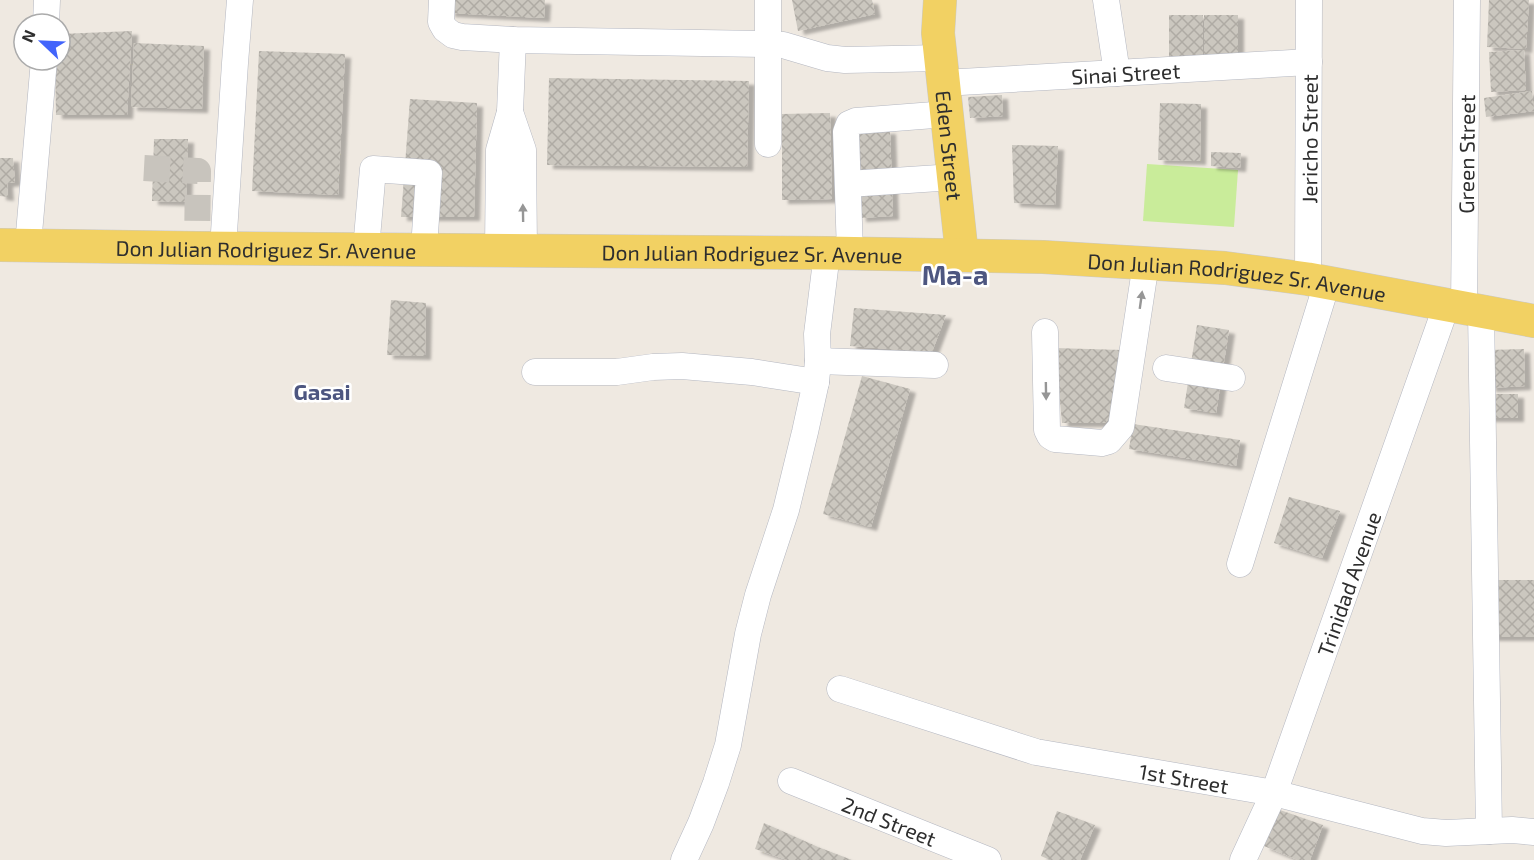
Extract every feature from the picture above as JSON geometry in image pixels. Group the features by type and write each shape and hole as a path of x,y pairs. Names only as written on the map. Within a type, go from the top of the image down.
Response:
{"main road":[{"name":"Eden Street","path":"924,0 942,72"},
{"name":"Eden Street","path":"940,0 942,72 962,255"},
{"name":"Don Julian Rodriguez Sr. Avenue","path":"14,245 838,253 1043,257 1146,262 1226,268 1318,281 1534,321"}],"street":[{"path":"223,248 240,0"},
{"path":"442,0 441,21 445,29 453,35 462,37 783,45 827,58 942,72"},
{"path":"768,0 768,144"},
{"path":"1106,0 1117,73"},
{"name":"Jericho Street","path":"1240,564 1318,281 1309,62 1309,0"},
{"name":"Green Street","path":"1467,0 1464,308 1512,831"},
{"path":"511,250 523,150 510,112 513,40"},
{"name":"Sinai Street","path":"942,72 1117,73 1309,62"},
{"path":"14,245 42,72"},
{"path":"684,860 701,823 728,745 748,634 758,595 786,510 817,372 818,334 838,253 848,184 847,127 852,121 942,72"},
{"path":"366,249 373,169 429,173 424,249"},
{"path":"848,184 954,177"},
{"path":"1045,332 1047,430 1050,436 1055,440 1102,443 1109,441 1121,427 1146,262"},
{"name":"Trinidad Avenue","path":"1243,860 1274,793 1464,308"},
{"path":"535,372 608,373 682,366 752,372 817,372 935,365"},
{"path":"1166,368 1232,378"},
{"name":"1st Street","path":"840,689 1036,752 1274,793 1422,831 1446,833 1512,831"},
{"name":"2nd Street","path":"791,781 988,860"},
{"path":"1512,831 1534,816"}],"green space":[{"path":"1147,164 1238,170 1234,227 1143,221"}],"building":[{"path":"449,0 545,0 544,18 449,13"},
{"path":"792,0 872,0 875,14 798,31"},
{"path":"1489,0 1529,0 1526,49 1487,47"},
{"path":"1169,15 1203,15 1203,62 1169,62"},
{"path":"1204,15 1238,15 1238,62 1204,62"},
{"path":"132,31 127,115 56,115 55,72 72,72 72,34"},
{"path":"134,43 204,46 202,109 131,107"},
{"path":"1524,50 1526,90 1491,92 1489,52"},
{"path":"259,51 345,54 338,195 252,191"},
{"path":"549,78 749,81 747,167 547,165"},
{"path":"1532,91 1534,111 1486,117 1484,98"},
{"path":"1002,95 1003,116 970,118 968,97"},
{"path":"410,99 477,103 474,217 401,217"},
{"path":"1160,103 1201,104 1200,161 1158,160"},
{"path":"830,113 832,199 782,200 782,114"},
{"path":"890,130 893,216 860,218 857,132"},
{"path":"154,139 188,139 186,202 152,201"},
{"path":"1012,145 1058,146 1055,205 1014,203"},
{"path":"1211,152 1241,153 1240,168 1211,166"},
{"path":"0,158 13,158 15,182 7,183 8,197 0,196"},
{"path":"391,300 426,303 425,356 387,355"},
{"path":"854,308 946,315 932,352 850,346"},
{"path":"1197,325 1229,330 1216,413 1184,408"},
{"path":"1055,348 1122,350 1118,408 1105,423 1062,423"},
{"path":"1524,349 1525,386 1490,388 1489,350"},
{"path":"862,376 910,389 871,527 823,514"},
{"path":"1486,394 1518,394 1518,418 1486,418"},
{"path":"1133,424 1240,440 1236,466 1129,449"},
{"path":"1289,497 1340,511 1322,558 1274,543"},
{"path":"1487,580 1534,580 1534,637 1486,637"},
{"path":"1280,810 1323,825 1310,860 1298,860 1264,846"},
{"path":"1057,811 1095,825 1080,860 1050,860 1041,856"},
{"path":"764,823 852,860 787,860 755,849"}],"tunnel":[{"path":"144,168 198,171 197,248"}],"district":[{"name":"Ma-a","path":"955,274"},
{"name":"Gasai","path":"322,391"}]}
